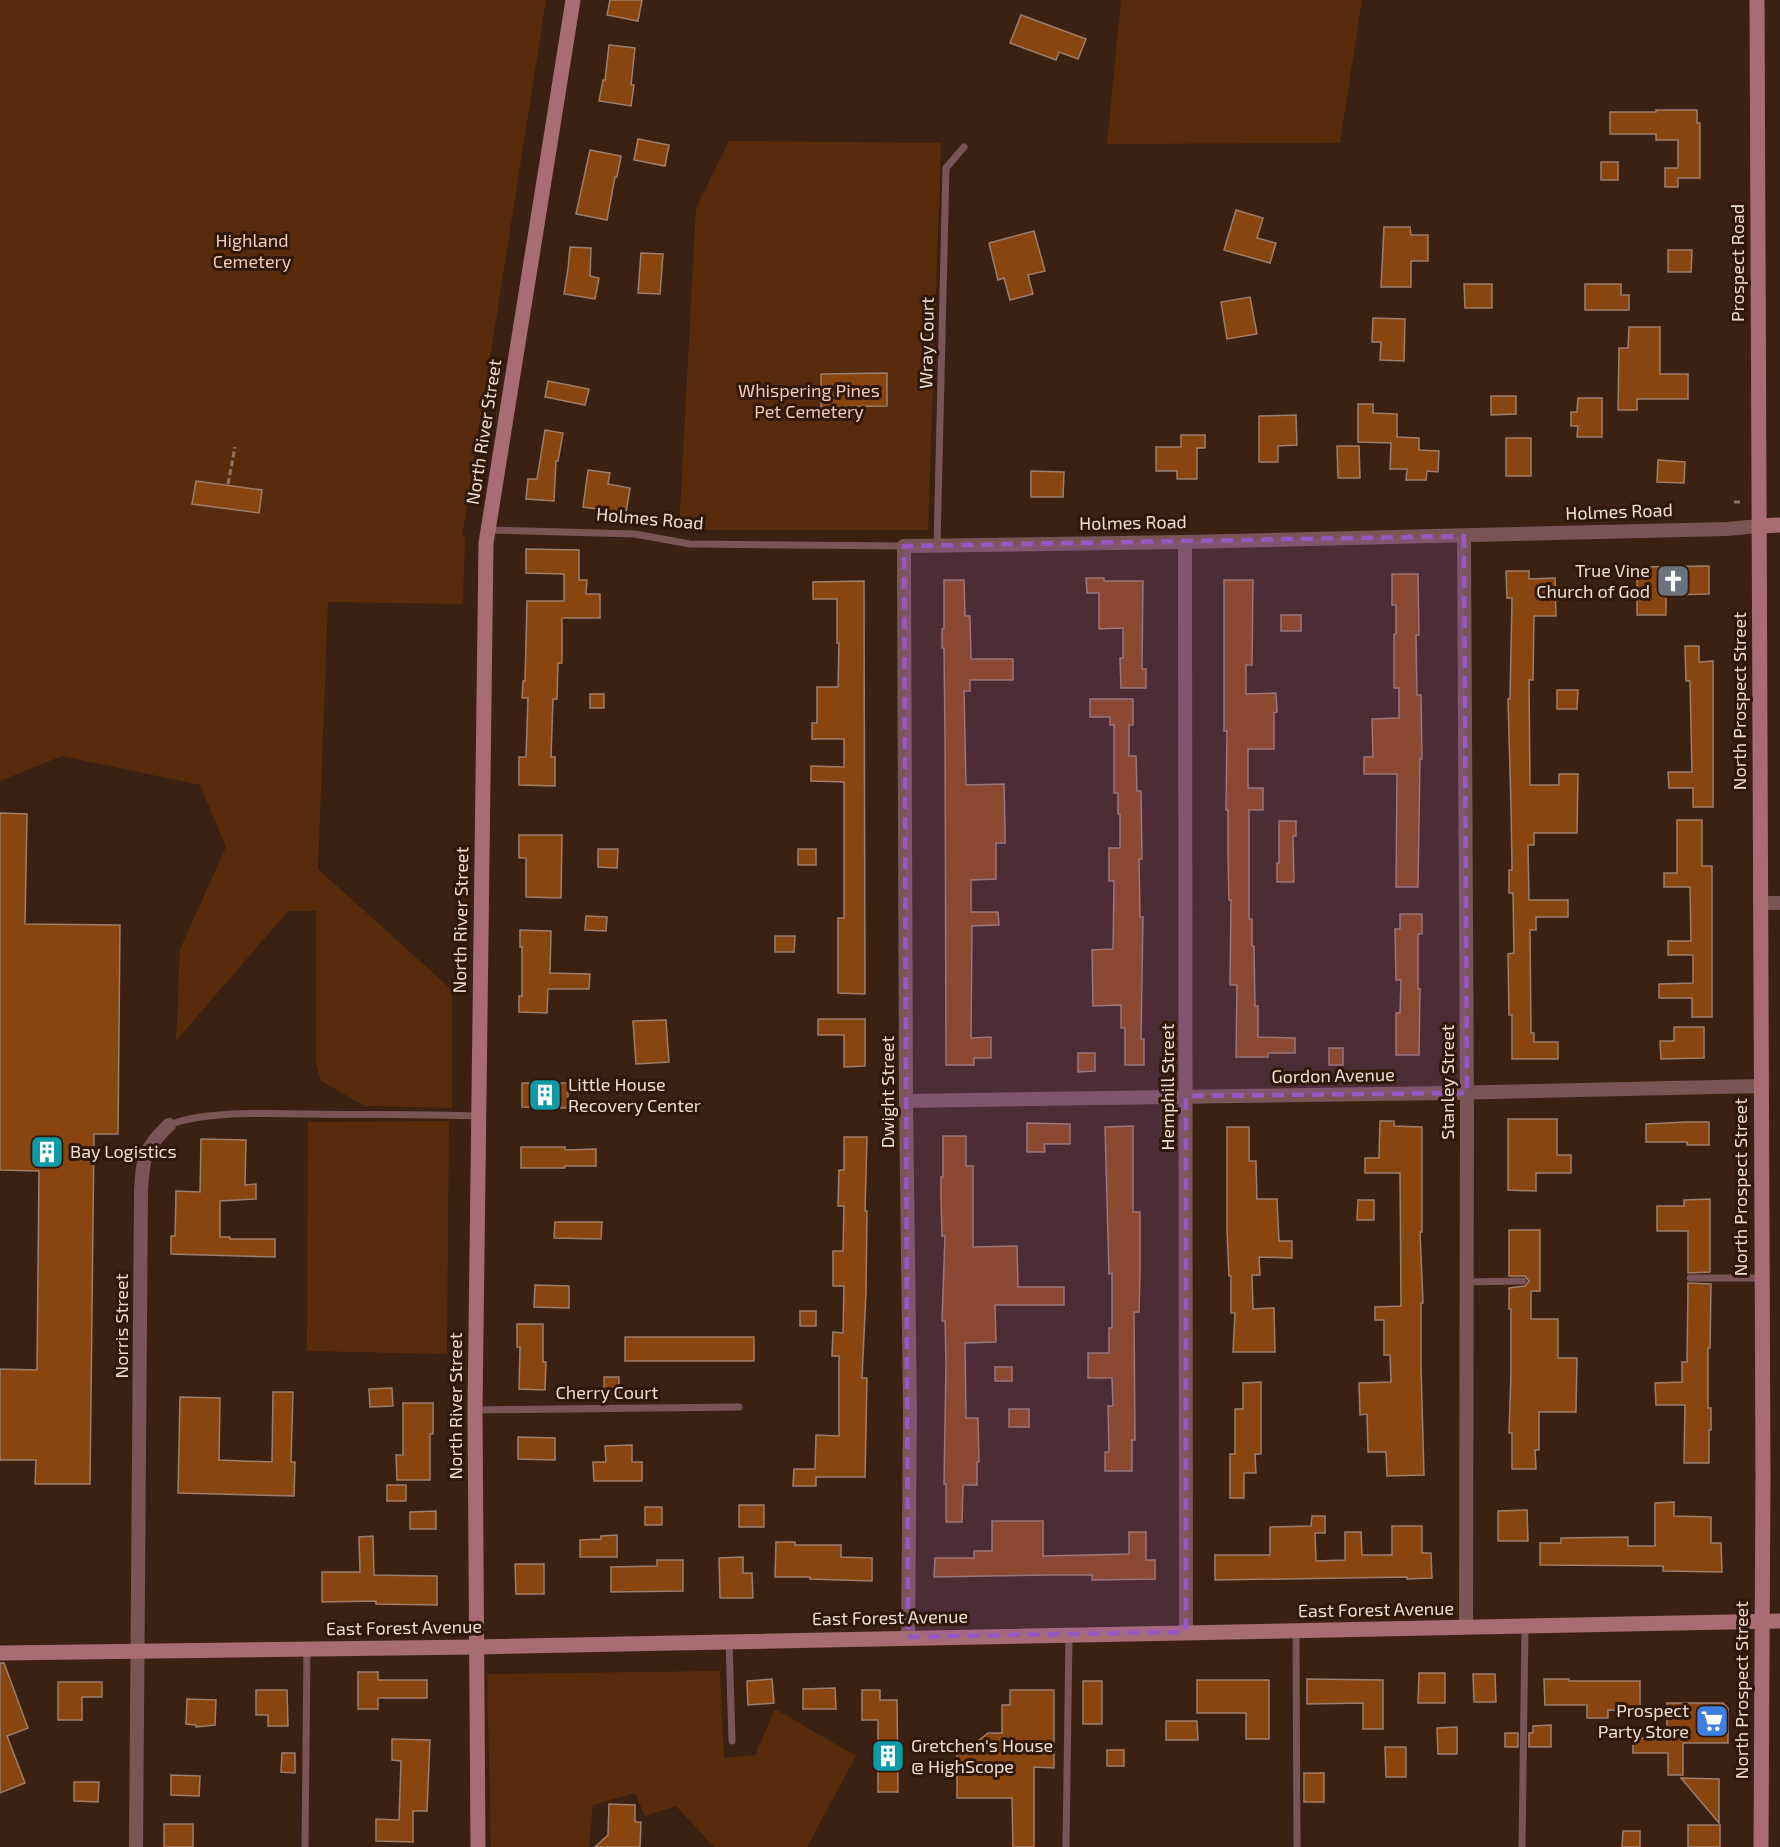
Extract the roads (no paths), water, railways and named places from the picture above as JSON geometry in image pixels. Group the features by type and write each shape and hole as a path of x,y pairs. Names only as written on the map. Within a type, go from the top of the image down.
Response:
{"main road":[{"name":"North River Street","path":"478,1847 475,1410 486,543 573,0"},
{"name":"Prospect Road","path":"1757,0 1759,526"},
{"name":"Holmes Road","path":"1759,526 1780,525"},
{"name":"North Prospect Street","path":"1759,526 1763,1476 1761,1847"},
{"name":"East Forest Avenue","path":"0,1653 476,1647 1780,1621"}],"street":[{"name":"Holmes Road","path":"904,546 1464,536 1727,529 1759,526"},
{"name":"Stanley Street","path":"1464,536 1467,1093 1466,1627"},
{"name":"Hemphill Street","path":"1185,542 1186,1632"},
{"name":"Dwight Street","path":"904,546 906,1101 910,1412 908,1637"},
{"path":"1761,903 1780,903"},
{"name":"Gordon Avenue","path":"906,1101 1467,1093 1761,1086"},
{"name":"Norris Street","path":"136,1847 141,1191 143,1161 153,1140 169,1125"}],"lane":[{"name":"Wray Court","path":"937,546 946,168 964,147"},
{"name":"Holmes Road","path":"488,530 635,534 690,544 904,546"},
{"name":"Norris Street","path":"169,1125 179,1121 209,1117 252,1114 478,1116"},
{"path":"1690,1278 1761,1278"},
{"path":"1466,1281 1523,1281"},
{"name":"Cherry Court","path":"475,1410 739,1407"},
{"path":"1522,1847 1525,1627"},
{"path":"1296,1631 1296,1847"},
{"path":"1066,1847 1069,1635"},
{"path":"729,1641 732,1741"},
{"path":"305,1847 307,1648"}],"place":[{"name":"True Vine Church of God","path":"1673,581"},
{"name":"Little House Recovery Center","path":"545,1095"},
{"name":"Bay Logistics","path":"47,1152"},
{"name":"Prospect Party Store","path":"1712,1721"},
{"name":"Gretchen's House @ HighScope","path":"888,1756"}],"park label":[{"name":"Highland Cemetery","path":"252,251"},
{"name":"Whispering Pines Pet Cemetery","path":"809,401"}]}
